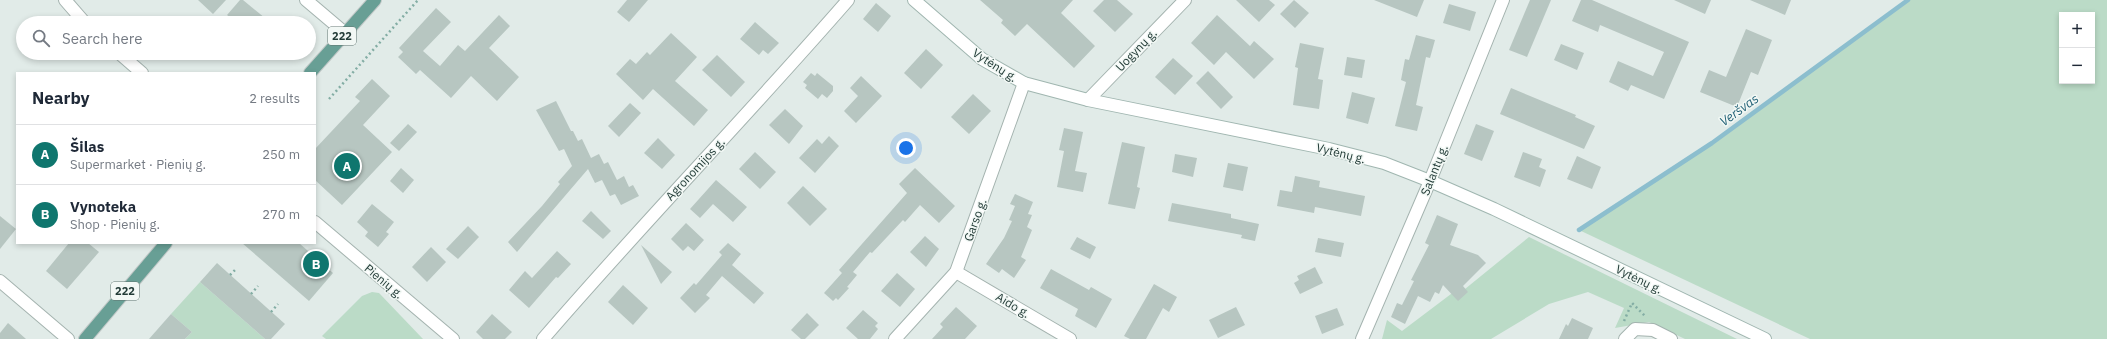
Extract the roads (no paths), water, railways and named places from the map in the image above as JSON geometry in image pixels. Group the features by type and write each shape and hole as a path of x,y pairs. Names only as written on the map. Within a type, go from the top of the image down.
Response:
{"main road":[{"name":"222","path":"311,72 374,0"},
{"name":"222","path":"85,339 165,244"}],"street":[{"path":"65,0 79,16"},
{"path":"306,0 345,33"},
{"name":"Agronomijos g.","path":"543,339 598,276 799,57 848,0"},
{"name":"Vytėnų g.","path":"914,0 982,59 1003,73 1024,83 1088,100 1329,149 1384,163 1430,181 1765,339"},
{"name":"Uogynų g.","path":"1088,100 1185,0"},
{"name":"Salantų g.","path":"1362,339 1430,181 1503,0"},
{"path":"127,60 141,72"},
{"name":"Garso g.","path":"895,339 956,272 1024,83"},
{"name":"Pienių g.","path":"316,223 453,339"},
{"name":"Aido g.","path":"956,272 1070,339"},
{"path":"0,281 68,339"},
{"path":"1625,338 1635,329 1645,328 1671,339"}],"waterway":[{"name":"Veršvas","path":"1579,230 1712,143 1908,0"}],"place":[{"name":"Šilas","path":"347,166"},
{"name":"Vynoteka","path":"316,264"}]}
